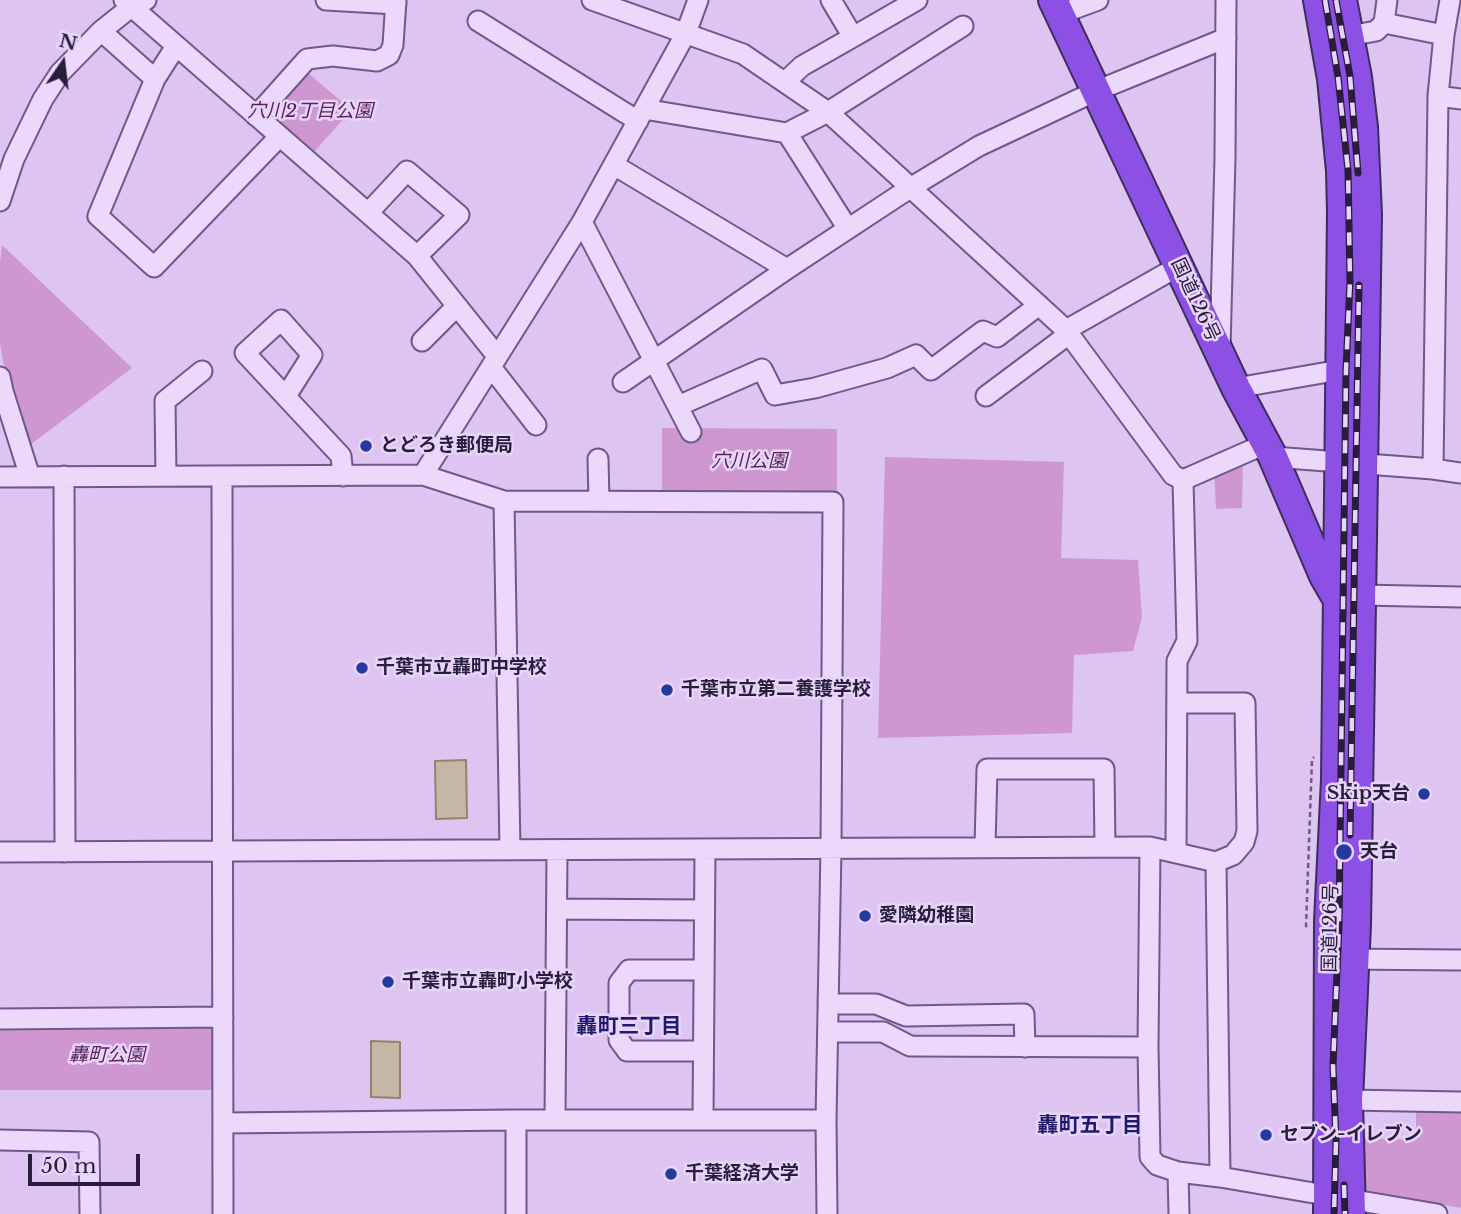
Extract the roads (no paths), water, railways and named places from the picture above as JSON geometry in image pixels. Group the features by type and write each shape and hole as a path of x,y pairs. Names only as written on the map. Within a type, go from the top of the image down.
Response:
{"highway":[{"name":"国道126号","path":"1318,0 1332,79 1341,171 1340,370 1352,463"},
{"name":"国道126号","path":"1340,1205 1348,1100 1342,959 1329,922 1349,597 1352,463 1367,214 1357,77 1342,0"},
{"name":"国道126号","path":"1057,7 1236,388 1269,450 1324,576 1349,597 1360,651 1356,925 1342,959 1328,1095 1340,1205"}],"street":[{"path":"256,116 307,60 333,55 377,61 388,55 393,45 396,2 326,0"},
{"path":"592,0 744,54 828,112 1067,332 1173,475 1183,480 1269,450 1352,463 1433,468 1461,473"},
{"path":"424,475 582,222 686,33 698,0"},
{"path":"831,0 853,37"},
{"path":"785,82 802,66 917,0"},
{"path":"1057,7 1098,0"},
{"path":"1220,354 1226,0"},
{"path":"1349,36 1376,31 1384,23 1387,0"},
{"path":"1433,468 1437,96 1450,0"},
{"path":"0,201 14,159 43,99 60,73 101,30 134,2 176,47 417,256 457,306 536,425"},
{"path":"478,21 641,115 788,133 828,112 963,26"},
{"path":"1384,23 1444,35"},
{"path":"101,30 155,79"},
{"path":"623,382 787,269 979,146 1096,91 1226,38"},
{"path":"176,47 155,79 98,216 155,267 280,136"},
{"path":"1437,96 1461,99"},
{"path":"788,133 848,229"},
{"path":"614,164 787,269"},
{"path":"368,213 407,170 459,215 417,256"},
{"path":"582,222 691,432"},
{"path":"986,396 1067,332 1179,266"},
{"path":"678,406 762,369 775,395 815,388 887,368 916,355 931,370 983,331 997,337 1039,305"},
{"path":"422,341 457,306"},
{"path":"1236,388 1340,370"},
{"path":"166,476 165,401 202,371"},
{"path":"0,377 30,477"},
{"path":"286,396 341,456 343,476"},
{"path":"597,459 599,501"},
{"path":"0,477 424,475 504,501 832,502 827,1214"},
{"path":"64,476 65,852"},
{"path":"222,476 223,1214"},
{"path":"1176,853 1177,661 1187,641 1183,480"},
{"path":"504,501 510,850"},
{"path":"1349,597 1461,597"},
{"path":"0,852 1150,847 1216,862 1234,855 1244,842 1247,831 1245,703 1177,703"},
{"path":"985,846 987,769 1104,769 1105,847"},
{"path":"1150,847 1150,1157 1157,1165 1178,1172 1220,1177 1340,1205 1437,1214"},
{"path":"703,1119 705,849"},
{"path":"555,1120 557,850"},
{"path":"1216,862 1220,1177"},
{"path":"557,909 704,910"},
{"path":"1342,959 1461,960"},
{"path":"703,1052 627,1051 619,1040 619,983 629,970 704,970"},
{"path":"828,1004 876,1004 906,1016 1024,1014 1025,1046"},
{"path":"0,1019 223,1017"},
{"path":"828,1032 883,1032 910,1046 1148,1047"},
{"path":"1348,1100 1461,1102"},
{"path":"516,1120 516,1214"},
{"path":"223,1123 826,1120"},
{"path":"0,1140 89,1142 90,1214"},
{"path":"1178,1172 1179,1214"}],"railway":[{"path":"1325,0 1338,77 1348,170 1350,281 1346,370 1339,925 1333,1066 1336,1141 1334,1214"},
{"path":"1336,0 1350,76 1358,173"},
{"path":"1350,835 1359,285"},
{"path":"1344,1185 1345,1214"}],"place":[{"name":"とどろき郵便局","path":"366,446"},
{"name":"千葉市立轟町中学校","path":"362,668"},
{"name":"千葉市立第二養護学校","path":"667,690"},
{"name":"Skip天台","path":"1424,794"},
{"name":"天台","path":"1344,852"},
{"name":"愛隣幼稚園","path":"865,916"},
{"name":"千葉市立轟町小学校","path":"388,982"},
{"name":"セブン-イレブン","path":"1266,1135"},
{"name":"千葉経済大学","path":"671,1174"}],"district":[{"name":"轟町三丁目","path":"629,1027"},
{"name":"轟町五丁目","path":"1090,1126"}],"park label":[{"name":"穴川2丁目公園","path":"310,112"},
{"name":"穴川公園","path":"749,462"},
{"name":"轟町公園","path":"107,1056"}]}
